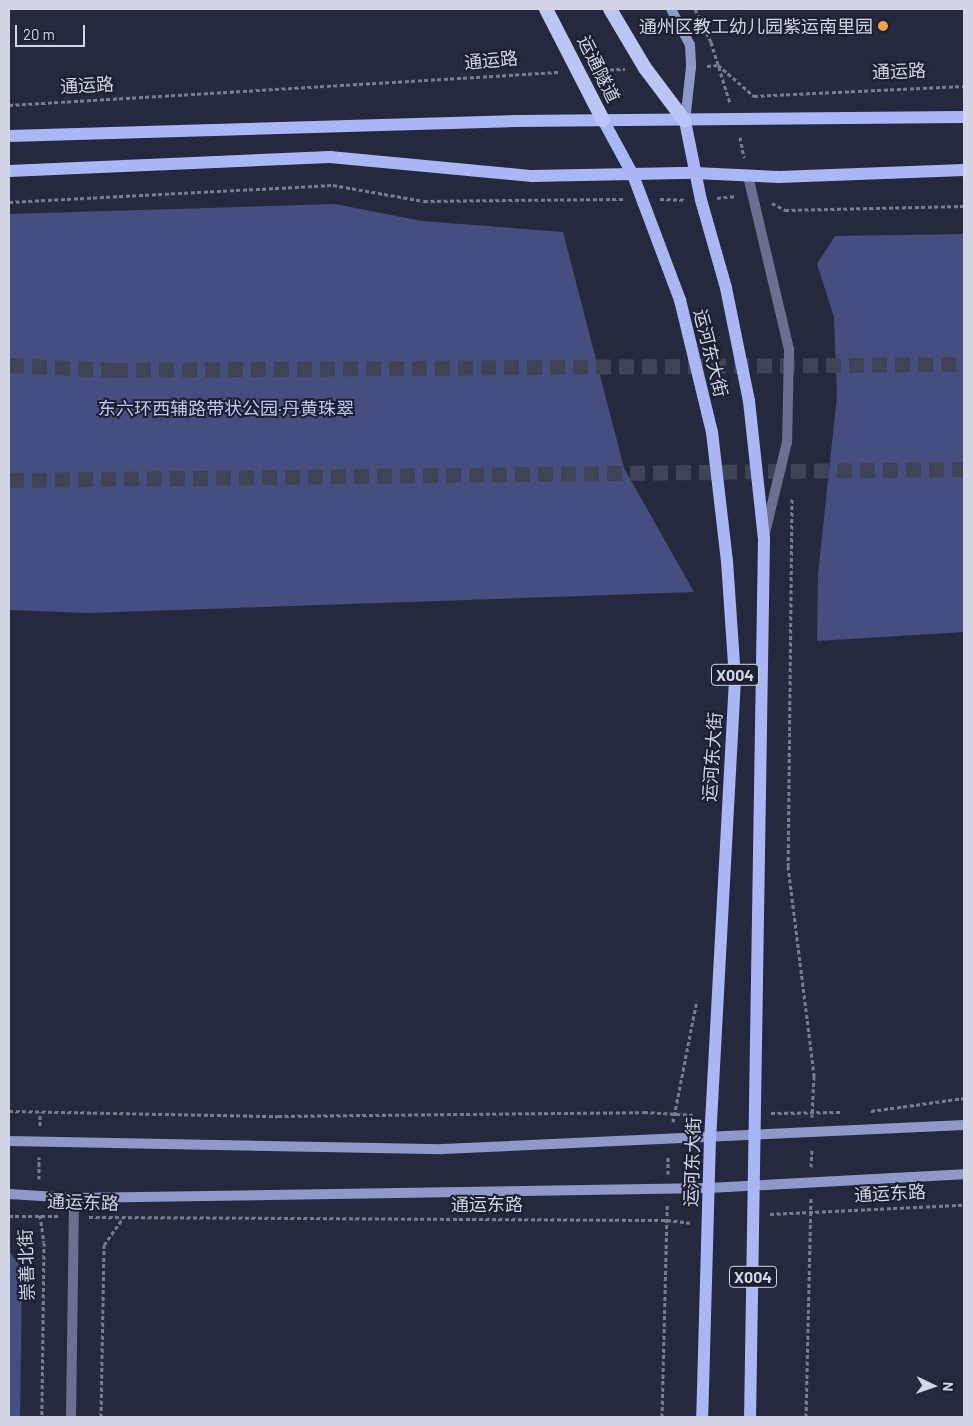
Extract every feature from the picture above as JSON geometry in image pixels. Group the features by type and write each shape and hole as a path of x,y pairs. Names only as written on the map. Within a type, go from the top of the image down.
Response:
{"highway":[{"name":"运通隧道","path":"546,9 580,70 604,120"},
{"name":"运通隧道","path":"610,9 645,68 685,121"}],"main road":[{"name":"运河东大街","path":"671,9 690,45 691,67 685,121 701,200 726,288 749,401 764,539 756,1137 750,1417"},
{"path":"9,136 604,120 736,121 964,117"},
{"name":"运河东大街","path":"604,120 633,175 680,300 712,432 727,571 735,679 721,885 710,1138 702,1417"},
{"path":"9,170 330,157 532,176 695,172 748,176 964,170"},
{"path":"9,1141 443,1150 964,1126"},
{"name":"通运东路","path":"9,1194 74,1198 709,1188 964,1174"}],"street":[{"name":"运河东大街","path":"748,176 789,350 787,442 764,539"},
{"path":"71,1417 74,1198"}],"path":[{"path":"695,9 718,65 736,121 748,176"},
{"name":"通运路","path":"718,65 754,96 964,86"},
{"path":"691,67 718,65"},
{"name":"通运路","path":"9,105 580,70 645,68"},
{"path":"9,202 333,185 424,200 701,200 752,194 785,210 964,206"},
{"path":"791,494 788,866 814,1076 806,1417"},
{"path":"866,1111 964,1098"},
{"path":"9,1110 278,1116 644,1112 712,1116"},
{"path":"756,1114 812,1111 848,1112"},
{"name":"崇善北街","path":"40,1112 39,1196 44,1242 42,1417"},
{"name":"通运东路","path":"754,1215 964,1205"},
{"name":"通运东路","path":"9,1216 74,1216 122,1219 667,1220 708,1225"},
{"path":"101,1417 104,1246 122,1219"}],"green space":[{"name":"东六环西辅路带状公园·丹黄珠翠","path":"335,204 422,221 563,232 624,468 694,592 90,613 9,610 9,214"},
{"path":"964,234 964,632 817,641 818,574 837,396 834,317 817,264 835,236"},
{"path":"9,1251 22,1269 20,1417 9,1417"}],"tunnel":[{"path":"9,365 113,370 964,364"},
{"path":"9,480 964,469"}],"place":[{"name":"通州区教工幼儿园紫运南里园","path":"883,26"}]}
